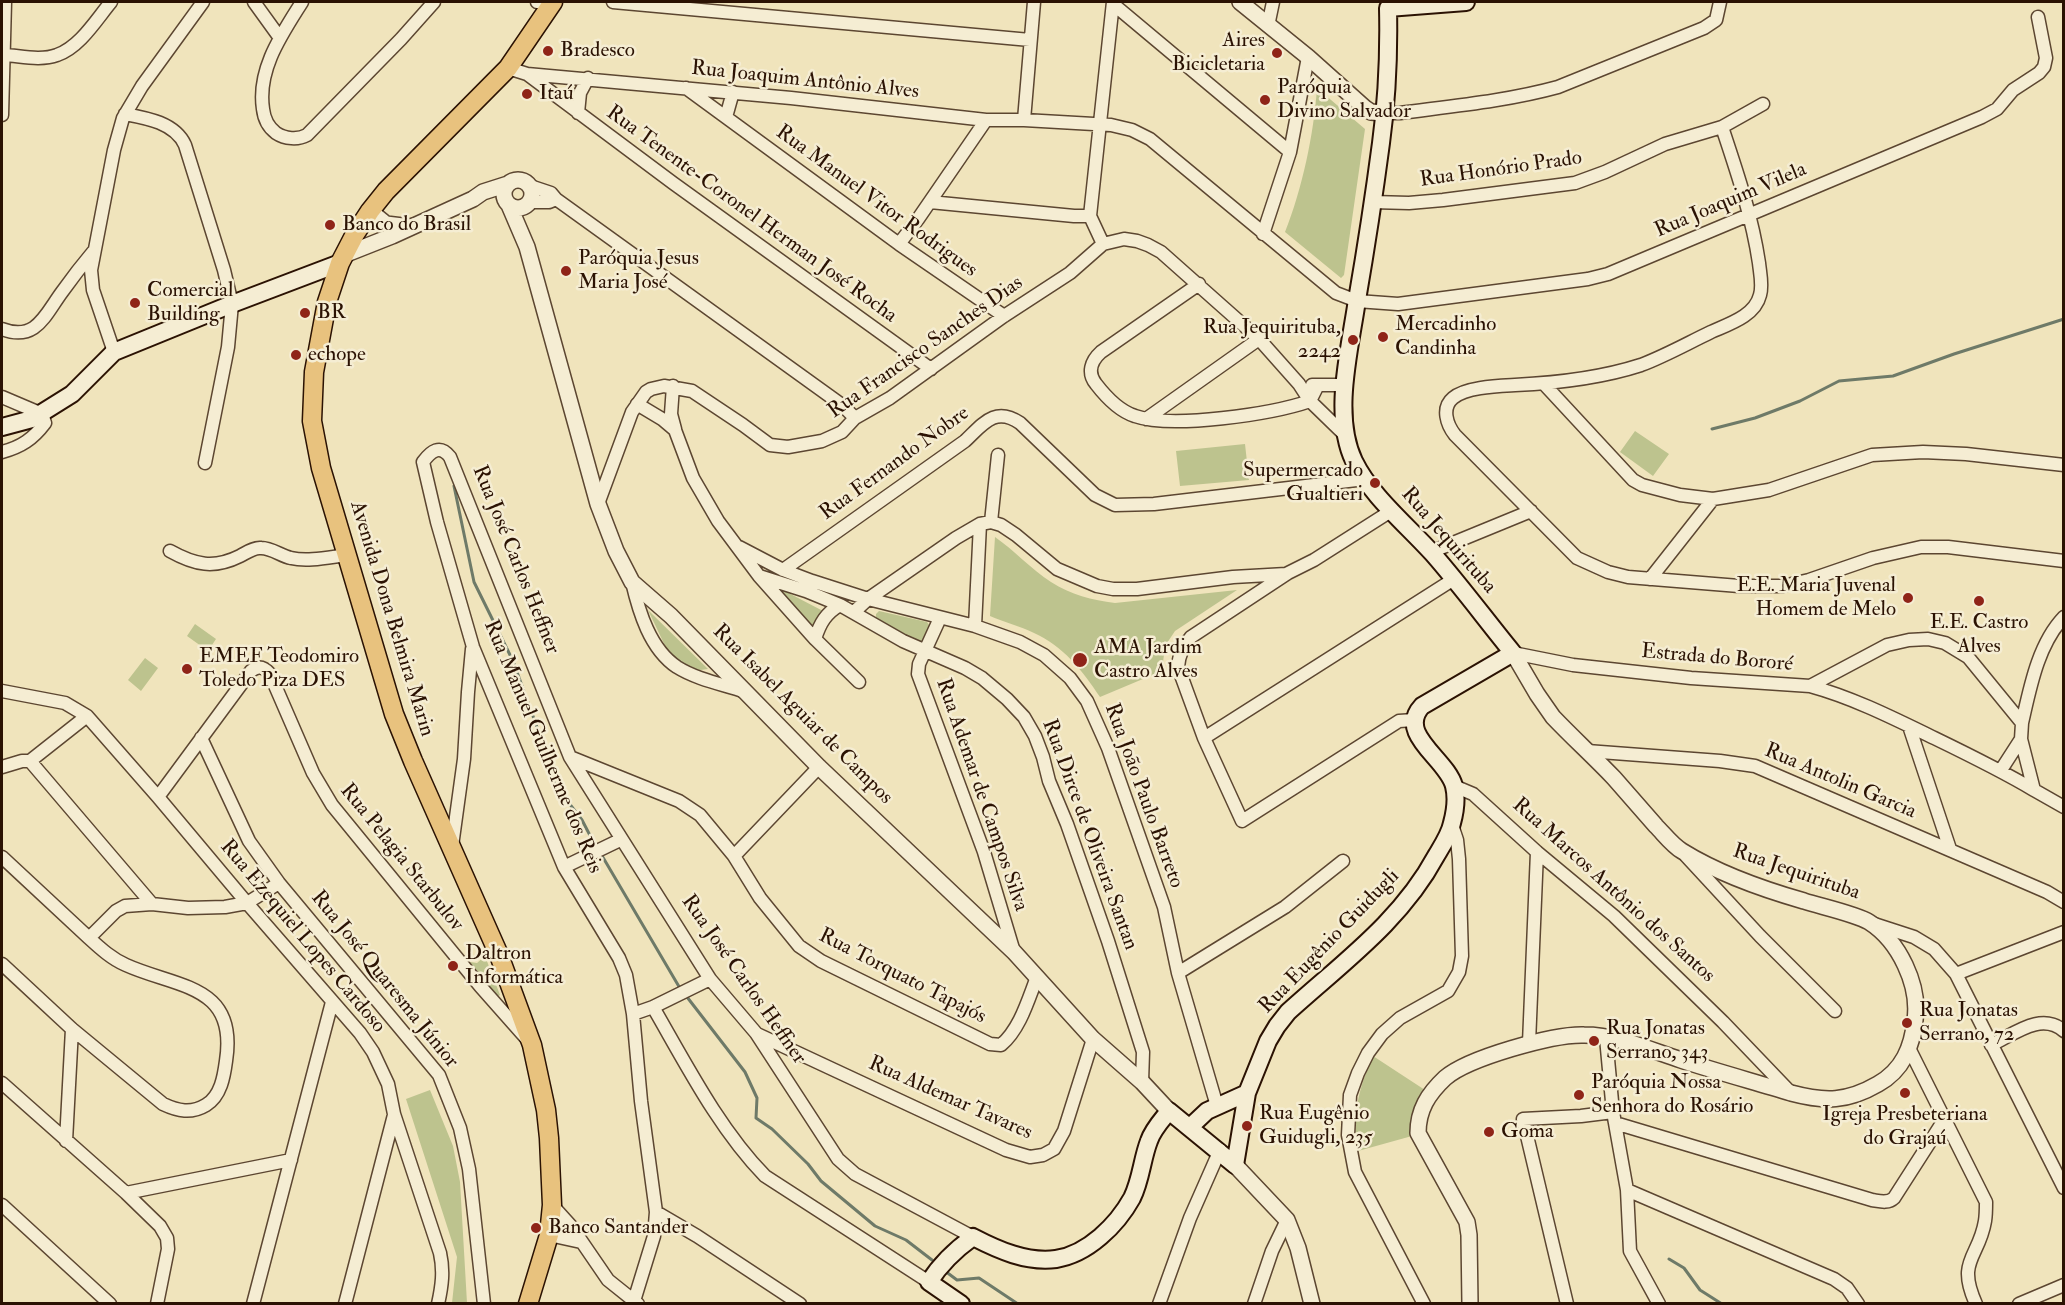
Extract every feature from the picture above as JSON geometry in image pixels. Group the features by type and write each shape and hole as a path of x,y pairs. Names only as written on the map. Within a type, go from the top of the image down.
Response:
{"main road":[{"name":"Avenida Dona Belmira Marin","path":"528,1304 549,1235 552,1205 546,1110 532,1045 499,955 412,761 394,714 321,468 312,421 314,372 320,332 327,302 342,259 370,211 413,163 508,68 547,2"},
{"path":"1387,5 1466,2"},
{"name":"Rua Jequirituba","path":"1387,5 1384,113 1345,385 1343,421 1345,435 1354,463 1365,478 1391,511 1454,579 1513,653"},
{"path":"2,427 21,423 42,414 72,394 114,352 342,259"},
{"path":"1452,825 1454,786 1446,769 1421,740 1413,720 1416,712 1422,706 1513,653"},
{"name":"Rua Eugênio Guidugli","path":"1235,1165 1247,1093 1277,1026 1288,1012 1379,931 1405,904 1433,861 1452,825"},
{"path":"1190,1127 1207,1111 1247,1093"},
{"name":"Rua José Carlos Heffner","path":"974,1237 1003,1251 1041,1259 1058,1259 1083,1249 1101,1237 1124,1211 1133,1196 1149,1140 1157,1125 1169,1111"},
{"name":"Rua Isabel Aguiar de Campos","path":"1169,1111 1220,1150 1235,1165"},
{"path":"961,1304 929,1282 938,1267 953,1251 974,1237"}],"street":[{"path":"2,115 5,2"},
{"path":"5,55 40,58 58,55 78,41 111,2"},
{"path":"114,352 93,290 91,270 114,150 125,114 142,86 203,2"},
{"path":"254,2 280,38"},
{"path":"302,2 280,38 262,80 261,93 263,114 268,125 276,132 292,138 304,137 401,39 434,2"},
{"path":"613,2 1030,40"},
{"path":"1024,120 1034,2"},
{"path":"1240,2 1308,57 1365,108 1371,112 1384,113 1400,113 1502,99 1558,87 1704,28 1716,20 1720,2"},
{"path":"1269,26 1273,2"},
{"path":"1113,3 1090,216 1103,244 1124,239 1148,245 1161,252 1259,339 1299,384 1310,401 1345,435"},
{"path":"1113,3 1290,152"},
{"name":"Rua Joaquim Vilela","path":"1357,301 1381,304 1409,303 1588,279 1616,271 1750,216 1791,196 1974,121 1997,109 2013,90 2039,73 2044,67 2046,58 2038,17"},
{"path":"1263,234 1290,152 1308,57"},
{"name":"Rua Joaquim Antônio Alves","path":"508,68 526,74 685,87 986,120 1100,124 1132,130 1150,139 1336,292 1357,301"},
{"name":"Rua Tenente-Coronel Herman José Rocha","path":"526,74 931,369"},
{"name":"Rua Tenente-Coronel Herman José Rocha","path":"578,113 579,93 588,78"},
{"name":"Rua Manuel Vitor Rodrigues","path":"685,87 899,244 1004,316"},
{"path":"726,117 733,92"},
{"name":"Rua Honório Prado","path":"1372,202 1408,203 1443,200 1575,183 1605,172 1665,144 1722,127 1763,104"},
{"path":"125,114 168,127 177,132 183,140 224,270 232,304 228,347 205,463"},
{"path":"899,244 986,120"},
{"path":"1722,127 1750,216 1758,254 1761,288 1757,303 1747,314 1641,364 1600,375 1544,384 1488,387 1454,396 1447,410 1448,426 1455,435 1577,558 1608,572 1628,577 1738,586 1783,586 1809,580 1873,558 1921,547 1948,547 2064,561"},
{"path":"342,259 473,199 518,197 549,202 556,199 776,356 842,405 855,418"},
{"name":"Rua Isabel Aguiar de Campos","path":"518,197 526,247 598,504 616,551 632,582 671,616 819,767 1014,952 1093,1038 1142,1082 1169,1111"},
{"path":"930,202 1090,216"},
{"path":"370,211 386,224 411,227"},
{"name":"Rua Francisco Sanches Dias","path":"673,386 699,394 770,446 788,447 822,441 842,432 855,418 890,398 1004,316 1070,273 1103,244"},
{"path":"2,329 23,332 40,323 94,251"},
{"path":"1199,284 1101,352 1092,363 1093,381 1111,401 1132,415 1175,422 1298,405 1310,401 1318,386"},
{"path":"1146,419 1259,339"},
{"path":"1299,384 1345,385"},
{"path":"1544,384 1633,480 1642,485 1680,495 1713,499 1768,490 1872,454 1923,452 1966,454 2064,465"},
{"path":"598,504 628,422 637,404 651,389 673,386 671,414 675,430 685,459 703,497 759,576 815,639 859,682"},
{"path":"2,398 42,414 45,423 35,436 21,446 2,452"},
{"path":"637,404 675,430"},
{"name":"Rua Fernando Nobre","path":"783,570 965,441 985,423 1001,415 1009,416 1020,423 1095,495 1115,505 1154,504 1365,478"},
{"name":"Rua José Carlos Heffner","path":"423,462 436,449 446,451 450,457 570,757 620,840 710,979 756,1033 838,1159 855,1174 974,1237"},
{"path":"975,626 985,523 998,455"},
{"name":"Rua Manuel Guilherme dos Reis","path":"423,462 437,522 472,647 564,867 619,958 626,975 633,1014 641,1101 656,1212 654,1236 636,1302"},
{"path":"1650,579 1713,499"},
{"path":"1391,511 1314,560 1288,573 1191,637 1183,646 1178,667 1204,738 1242,821 1400,721 1413,720"},
{"path":"1431,552 1531,511"},
{"path":"854,612 868,599 956,538 985,523 1001,525 1057,569 1079,580 1105,588 1137,589 1233,577 1288,573"},
{"name":"Rua João Paulo Barreto","path":"739,547 783,570 868,599 975,626 1020,642 1044,655 1070,678 1087,701 1108,748 1164,907 1178,973 1217,1106"},
{"path":"170,551 183,559 214,565 234,559 256,548 269,549 292,559 346,555"},
{"path":"759,576 840,605 903,641 926,651"},
{"path":"1204,738 1454,579"},
{"path":"632,582 643,620 662,653 677,666 692,674 743,691"},
{"path":"815,639 826,614 840,605"},
{"path":"2034,790 2021,739 2022,723 2043,651 2052,631 2064,617"},
{"name":"Rua Ademar de Campos Silva","path":"940,618 919,664 918,674 984,852 1014,952"},
{"name":"Estrada do Bororé","path":"1513,653 1620,670 1750,683 1810,686 1887,645 1909,640 1938,641 1968,657 2022,723"},
{"path":"452,847 464,759 472,647"},
{"name":"Rua Dirce de Oliveira Santan","path":"926,651 982,678 1024,717 1035,736 1049,781 1067,824 1108,941 1143,1052 1142,1082"},
{"name":"Rua Jequirituba","path":"1513,653 1553,717 1680,849 1712,868 1775,892 1868,922"},
{"name":"Rua Pelagia Starbulov","path":"158,797 250,671 258,667 266,670 270,674 313,773 332,805 480,986 532,1045"},
{"path":"1810,686 1843,695 1909,726 2001,770 2064,807"},
{"name":"Rua Ezequiel Lopes Cardoso","path":"2,691 65,703 87,716 374,1052 388,1084 394,1114 440,1253 443,1280 438,1304"},
{"path":"30,762 87,716"},
{"path":"1909,726 1950,849"},
{"name":"Rua José Quaresma Júnior","path":"201,738 249,841 279,883 439,1075 460,1128 467,1159 484,1304"},
{"path":"2001,770 2021,739"},
{"name":"Rua Antolin Garcia","path":"1587,751 1720,761 1755,766 1950,849 2047,892 2064,902"},
{"name":"Rua Torquato Tapajós","path":"570,757 690,808 709,823 734,856 760,898 800,946 821,961 990,1044 1001,1045 1009,1039 1037,977"},
{"path":"2,767 22,761 30,762 152,904"},
{"path":"734,856 819,767"},
{"name":"Rua Marcos Antônio dos Santos","path":"1454,786 1473,794 1537,852 1614,916 1723,1022 1791,1093"},
{"path":"1424,1304 1355,1172 1348,1135 1350,1095 1368,1053 1382,1034 1400,1018 1448,991 1459,972 1462,956 1459,859 1458,840 1452,825"},
{"path":"564,867 620,840"},
{"path":"1680,849 1760,936 1835,1011"},
{"path":"1529,1043 1537,852"},
{"path":"2,857 115,960 188,986 217,1007 225,1019 229,1046 224,1074 216,1096 197,1110 186,1112 162,1104 72,1029 2,964"},
{"path":"1178,973 1285,907 1343,861"},
{"path":"89,938 116,911 125,906 152,904 197,908 225,907 247,903 279,883"},
{"path":"1868,922 1914,937 1934,949 1956,974 2064,1188"},
{"path":"1470,1304 1467,1222 1418,1133 1418,1119 1423,1105 1446,1077 1464,1066 1529,1043 1583,1034 1626,1042 1813,1099 1834,1100 1851,1097 1884,1081 1898,1069 1910,1050 1916,1018 1915,999 1910,978 1901,958 1889,941 1868,922"},
{"path":"1956,974 2064,932"},
{"path":"633,1014 710,979"},
{"path":"253,1304 332,1002"},
{"path":"652,1006 727,1129 746,1157 765,1176 929,1282"},
{"path":"1991,1045 2037,1023 2047,1022 2064,1031"},
{"path":"66,1141 72,1029"},
{"name":"Rua Aldemar Tavares","path":"756,1033 1006,1150 1030,1157 1043,1155 1054,1149 1064,1131 1093,1038"},
{"path":"1606,1038 1614,1118 1627,1190 1630,1251 1659,1304"},
{"path":"1910,1050 1986,1202 1985,1223 1968,1267 1967,1278 1976,1304"},
{"path":"2,1083 160,1226 167,1238 168,1249 156,1304"},
{"path":"345,1304 394,1114"},
{"path":"1567,1304 1523,1119 1581,1116 1614,1118 1849,1193 1885,1202 1892,1201 1944,1120"},
{"path":"1159,1304 1190,1218 1220,1150"},
{"path":"126,1193 291,1160"},
{"path":"1235,1165 1287,1220 1298,1248 1312,1304"},
{"path":"1627,1190 1834,1280 1847,1288 1858,1304"},
{"path":"2,1205 110,1304"},
{"path":"552,1205 571,1226 609,1280 636,1302"},
{"path":"656,1212 698,1236 800,1304"},
{"path":"1254,1304 1272,1251 1287,1220"},
{"path":"549,1235 581,1242"},
{"path":"2019,1304 2064,1285"}],"green space":[{"path":"1317,88 1365,129 1344,275 1341,278 1285,232 1297,198 1306,161"},
{"path":"1635,431 1669,454 1653,476 1620,452"},
{"path":"1245,444 1249,480 1180,486 1176,451"},
{"path":"995,537 1059,587 1074,594 1098,600 1115,603 1237,590 1175,631 1165,646 1162,671 1100,697 1079,668 1054,644 1029,631 990,616"},
{"path":"777,587 823,611 816,625 808,630"},
{"path":"648,610 708,669 678,673"},
{"path":"879,611 927,622 930,626 921,645 876,619"},
{"path":"195,624 216,639 208,651 187,636"},
{"path":"145,658 158,668 141,691 128,680"},
{"path":"485,956 500,995 497,997 470,962 477,963"},
{"path":"1373,1056 1425,1090 1412,1117 1412,1136 1358,1151 1356,1115 1364,1079"},
{"path":"430,1090 453,1146 460,1182 467,1303 452,1303 457,1257 406,1099"}],"waterway":[{"path":"1712,429 1755,418 1800,401 1839,381 1893,376 2064,319"},
{"path":"454,486 474,582 513,661 542,741 543,761 558,789 582,820 596,847"},
{"path":"601,854 681,990"},
{"path":"687,997 745,1072 757,1098 756,1118 772,1129 808,1164 821,1181 875,1226 906,1240 932,1260"},
{"path":"1669,1259 1684,1268 1700,1290 1722,1304"},
{"path":"945,1271 957,1280 979,1278 1018,1304"}],"place":[{"name":"Bradesco","path":"548,51"},
{"name":"Aires Bicicletaria","path":"1277,53"},
{"name":"Itaú","path":"527,94"},
{"name":"Paróquia Divino Salvador","path":"1265,100"},
{"name":"Banco do Brasil","path":"330,225"},
{"name":"Paróquia Jesus Maria José","path":"566,271"},
{"name":"Comercial Building","path":"135,303"},
{"name":"BR","path":"305,313"},
{"name":"Mercadinho Candinha","path":"1383,337"},
{"name":"Rua Jequirituba, 2242","path":"1353,340"},
{"name":"echope","path":"296,355"},
{"name":"Supermercado Gualtieri","path":"1375,483"},
{"name":"E.E. Maria Juvenal Homem de Melo","path":"1908,598"},
{"name":"E.E. Castro Alves","path":"1979,601"},
{"name":"AMA Jardim Castro Alves","path":"1080,660"},
{"name":"EMEF Teodomiro Toledo Piza DES","path":"187,669"},
{"name":"Daltron Informática","path":"453,966"},
{"name":"Rua Jonatas Serrano, 72","path":"1907,1023"},
{"name":"Rua Jonatas Serrano, 343","path":"1594,1041"},
{"name":"Igreja Presbeteriana do Grajaú","path":"1905,1093"},
{"name":"Paróquia Nossa Senhora do Rosário","path":"1579,1095"},
{"name":"Rua Eugênio Guidugli, 235","path":"1247,1126"},
{"name":"Goma","path":"1489,1132"},
{"name":"Banco Santander","path":"536,1228"}]}
